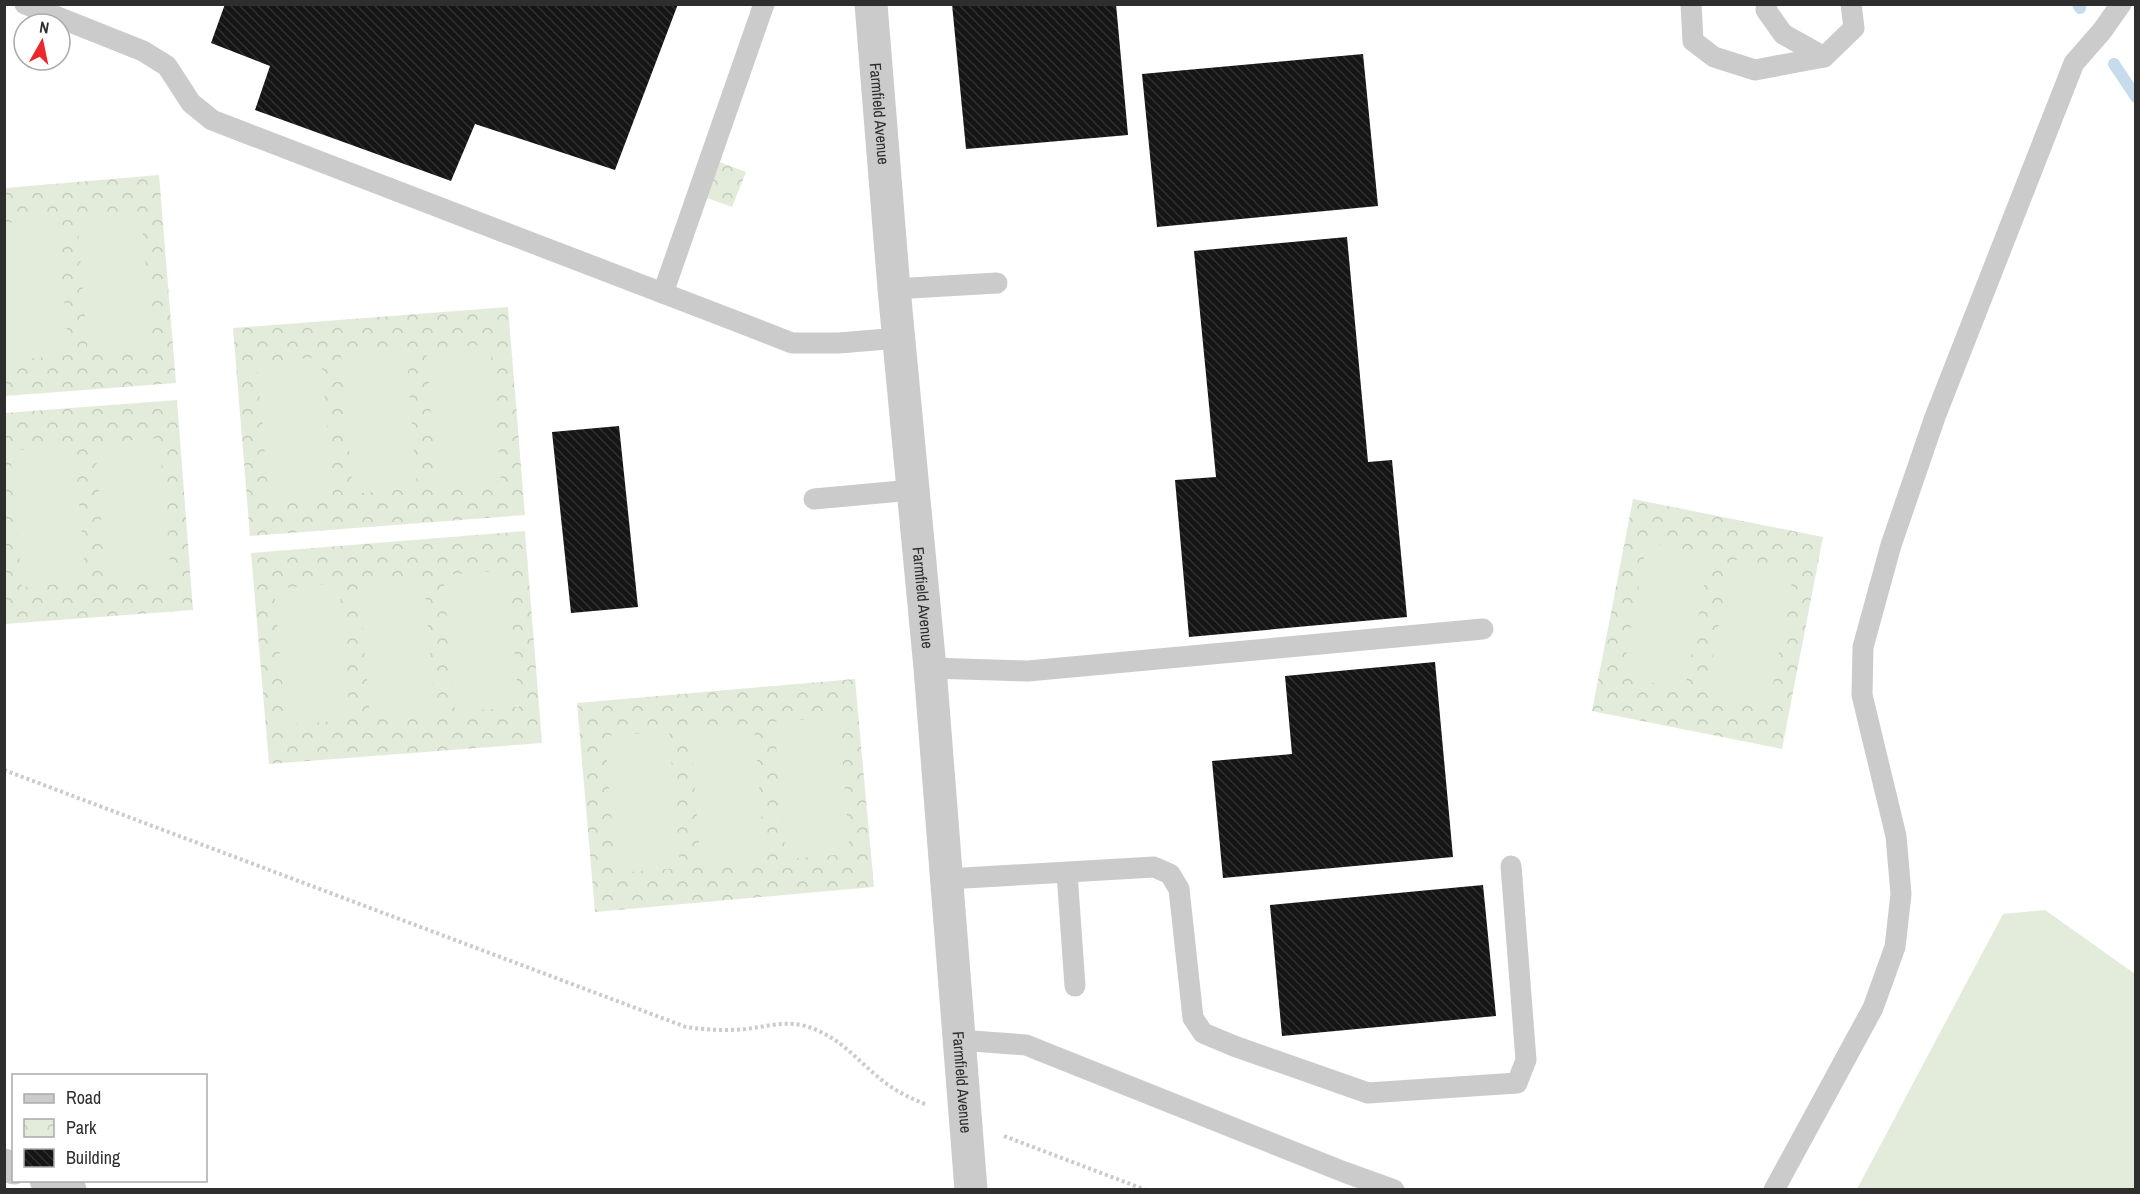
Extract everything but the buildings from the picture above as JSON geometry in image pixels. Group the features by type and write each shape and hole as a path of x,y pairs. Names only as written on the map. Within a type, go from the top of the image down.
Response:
{"street":[{"name":"Farmfield Avenue","path":"871,4 894,289 930,668 971,1190"},
{"path":"51,1182 70,1190"}],"lane":[{"path":"26,4 143,51 167,66 191,103 212,120 792,343 839,343 899,338"},
{"path":"663,293 764,4"},
{"path":"1691,4 1693,41 1714,57 1755,70 1824,57 1854,28 1851,4"},
{"path":"1767,4 1766,10 1783,34 1824,57"},
{"path":"1774,1190 1873,1008 1895,947 1901,894 1896,836 1862,694 1863,647 1891,545 1935,417 2074,63 2102,31 2121,4"},
{"path":"894,289 997,283"},
{"path":"814,499 912,490"},
{"path":"930,668 1028,671 1484,629"},
{"path":"947,879 1154,867 1170,874 1179,889 1193,1018 1203,1033 1368,1093 1517,1083 1527,1060 1511,866"},
{"path":"1067,873 1075,986"},
{"path":"958,1040 1026,1045 1394,1190"}],"path":[{"path":"4,770 687,1027 727,1030 783,1024 800,1025 843,1044 887,1084 902,1094 965,1121 1146,1190"}],"green space":[{"path":"709,158 746,172 732,207 696,194"},
{"path":"159,175 176,383 5,396 5,188"},
{"path":"141,212 153,349 88,354 77,217"},
{"path":"57,218 69,355 5,361 5,223"},
{"path":"508,307 525,515 250,536 233,328"},
{"path":"490,344 501,481 437,486 426,350"},
{"path":"406,351 417,488 353,494 341,356"},
{"path":"321,357 333,495 269,499 257,362"},
{"path":"177,400 193,610 5,624 5,413"},
{"path":"159,438 171,575 106,581 95,443"},
{"path":"74,445 86,582 22,587 10,451"},
{"path":"1633,499 1823,537 1782,749 1592,711"},
{"path":"525,531 542,743 269,764 251,553"},
{"path":"1647,542 1710,554 1685,689 1622,677"},
{"path":"1731,559 1794,571 1769,706 1706,694"},
{"path":"508,570 519,707 455,712 443,575"},
{"path":"424,577 435,714 370,719 359,582"},
{"path":"339,583 350,720 286,725 274,589"},
{"path":"855,679 874,887 595,912 577,703"},
{"path":"839,717 850,854 786,859 774,722"},
{"path":"754,724 765,861 701,867 690,729"},
{"path":"669,731 680,868 616,873 605,736"},
{"path":"2045,910 2135,974 2135,1189 1857,1189 2003,914"}],"waterway":[{"path":"2078,4 2080,8"},
{"path":"2114,64 2136,97"}]}
